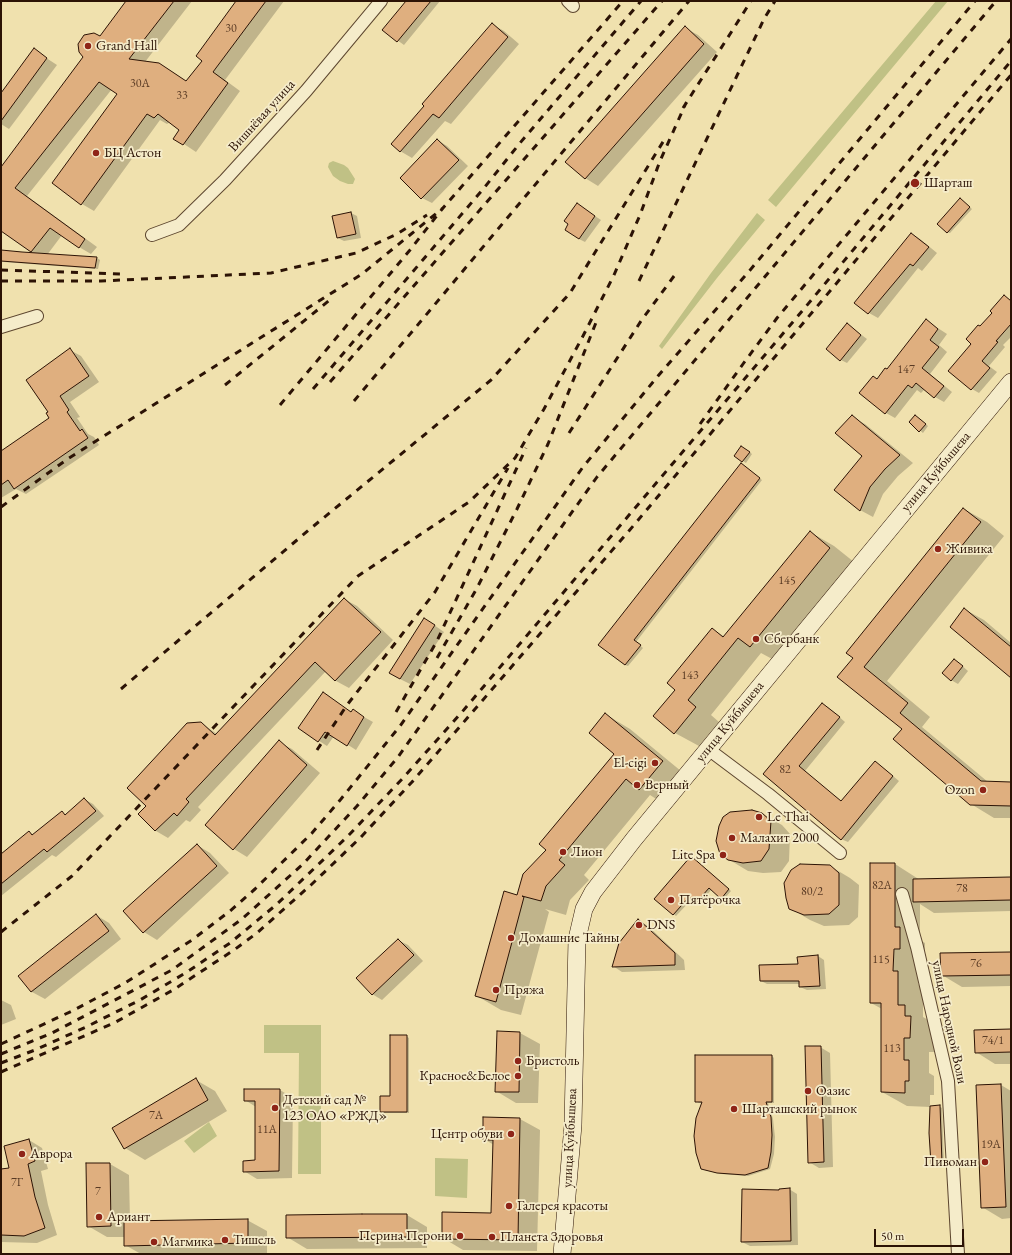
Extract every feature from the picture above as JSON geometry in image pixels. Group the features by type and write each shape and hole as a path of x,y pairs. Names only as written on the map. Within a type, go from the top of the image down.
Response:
{"street":[{"name":"Вишнёвая улица","path":"152,235 179,225 225,180 306,91 381,1"},
{"path":"1,327 37,316"},
{"name":"улица Куйбышева","path":"562,1254 572,1125 577,939 584,909 593,892 604,877 1011,382"},
{"path":"708,749 768,794 840,853"},
{"name":"улица Народной Воли","path":"902,894 917,947 948,1081 958,1254"}],"green space":[{"path":"936,1 948,1 776,207 768,200"},
{"path":"333,161 348,168 355,179 353,184 340,181 333,176 328,167 329,163"},
{"path":"757,213 765,220 717,278 662,349 659,346 711,273"},
{"path":"264,1025 321,1025 321,1174 298,1174 299,1053 264,1053"},
{"path":"209,1122 217,1136 194,1153 184,1141"},
{"path":"435,1158 468,1159 467,1198 435,1196"}],"building":[{"path":"126,1 174,1 129,59 159,63 186,81 202,61 196,56 236,1 266,1 213,72 228,83 183,145 173,139 179,130 158,114 154,118 147,114 81,205 52,183 117,94 99,82 15,188 85,239 79,248 50,228 31,252 1,231 1,167 83,57 79,52 78,44 84,35 94,33 100,36"},
{"path":"406,1 431,1 397,42 382,30"},
{"path":"492,23 508,37 439,118 433,114 400,152 391,144 424,106 422,104"},
{"path":"685,26 704,44 585,179 565,162"},
{"path":"34,48 47,58 1,121 1,93"},
{"path":"437,139 459,160 421,199 400,178"},
{"name":"Шарташ","path":"960,198 970,207 947,233 937,224"},
{"path":"577,203 595,216 579,239 565,230 568,224 564,221"},
{"path":"351,212 356,234 337,238 332,216"},
{"path":"911,233 929,247 913,266 910,264 868,314 854,303"},
{"path":"1,250 97,257 95,268 1,261"},
{"path":"1004,295 1011,301 1011,324 996,341 998,342 982,361 990,368 971,390 948,371 971,344 966,339 978,325 980,326 992,313 990,311"},
{"path":"926,319 938,329 930,340 939,347 922,368 944,386 934,398 916,383 912,388 908,385 885,414 859,393 873,376 877,379 885,368 887,369"},
{"path":"847,323 861,335 840,361 826,349"},
{"path":"70,348 89,376 60,396 69,410 67,412 80,431 82,429 88,438 14,489 8,480 1,485 1,451 49,418 46,413 48,412 26,380"},
{"path":"852,415 900,455 885,469 870,487 860,511 834,490 862,456 835,433"},
{"path":"915,415 926,424 919,432 909,422"},
{"path":"741,446 750,452 742,462 734,456"},
{"path":"741,463 760,478 634,640 641,645 625,665 598,645"},
{"path":"963,508 981,522 864,667 908,703 900,713 981,781 1011,782 1011,806 970,805 893,739 902,729 837,677 853,658 846,653"},
{"path":"810,531 830,548 750,647 738,638 688,700 696,707 674,734 653,716 675,690 667,683 712,628 723,637"},
{"path":"344,598 381,632 335,681 315,662 186,799 189,802 177,816 174,813 155,831 138,814 146,806 127,788 187,723 201,722 215,735"},
{"path":"964,608 1011,647 1011,678 950,627"},
{"path":"424,618 435,625 400,679 389,673"},
{"path":"954,659 963,666 951,681 942,673"},
{"path":"323,692 351,712 353,709 364,717 347,746 325,732 318,742 298,728"},
{"path":"822,703 840,717 799,766 841,801 875,761 893,776 841,840 763,774"},
{"path":"605,713 663,761 639,790 626,779 559,860 565,865 546,886 541,901 522,896 524,897 496,1002 475,996 504,891 517,895 523,874 546,850 539,844 614,754 589,733"},
{"path":"279,740 307,765 233,850 205,825"},
{"path":"84,798 96,811 47,852 44,849 1,884 1,854 29,831 32,835 62,811 65,815"},
{"path":"752,810 762,813 771,821 769,849 761,861 743,863 728,860 720,854 716,841 719,826 723,817 730,812"},
{"path":"197,844 217,866 143,933 123,911"},
{"path":"691,856 729,889 721,899 709,888 696,903 689,897 673,915 654,899"},
{"path":"870,863 895,863 895,927 900,927 900,949 894,949 893,971 898,971 898,1005 905,1005 905,1016 911,1016 910,1038 904,1038 904,1060 909,1060 909,1081 905,1081 905,1093 881,1092 881,1003 870,1003"},
{"path":"800,864 830,865 839,873 839,905 829,914 804,915 789,909 784,883 791,870"},
{"path":"1011,877 1011,900 913,902 913,879"},
{"path":"96,914 109,931 31,992 18,976"},
{"path":"638,919 675,953 675,965 612,967 619,943"},
{"path":"398,939 414,955 372,995 356,978"},
{"path":"1011,952 1011,975 941,976 940,953"},
{"path":"818,955 820,986 799,987 799,981 760,981 759,965 798,964 797,957"},
{"path":"1011,1029 1011,1052 975,1053 974,1030"},
{"path":"497,1031 520,1032 519,1092 495,1092"},
{"path":"390,1035 407,1035 407,1112 380,1112 380,1096 390,1096"},
{"path":"805,1046 821,1046 824,1162 808,1163"},
{"name":"Шарташский рынок","path":"695,1055 772,1055 772,1102 766,1102 771,1117 772,1135 768,1168 745,1175 717,1173 701,1169 696,1153 694,1136 696,1118 702,1102 695,1102"},
{"path":"196,1078 208,1100 124,1149 112,1128"},
{"path":"1001,1084 1006,1207 981,1208 976,1085"},
{"path":"244,1089 280,1089 279,1171 243,1172 243,1161 255,1160 255,1101 244,1101"},
{"path":"940,1105 942,1164 931,1164 929,1133 930,1106"},
{"path":"483,1117 520,1118 518,1240 442,1239 442,1212 491,1213 493,1140 483,1140"},
{"path":"29,1139 35,1161 28,1164 35,1197 45,1228 24,1236 1,1235 1,1169 9,1168 4,1146"},
{"path":"86,1163 110,1163 111,1226 87,1227"},
{"path":"790,1188 791,1241 741,1242 742,1189 779,1190"},
{"path":"407,1214 407,1237 286,1238 286,1215"},
{"path":"248,1219 248,1243 124,1246 124,1221"}],"railway":[{"path":"280,405 410,250 443,208 623,1"},
{"path":"313,389 641,1"},
{"path":"330,382 662,1"},
{"path":"354,401 689,1"},
{"path":"683,108 751,1"},
{"path":"639,281 764,19 775,1"},
{"path":"1,1044 72,1011 125,983 192,940 230,911 255,889 312,833 400,726 583,467 975,1"},
{"path":"1,1054 52,1033 172,970 242,919 303,864 357,806 398,757 597,477 996,1"},
{"path":"700,424 777,318 1011,39"},
{"path":"1,1063 35,1050 86,1027 140,1000 187,972 230,943 276,905 348,836 403,778 462,712 803,310 1011,61"},
{"path":"1,1072 114,1023 173,990 257,933 312,884 361,837 412,782 634,525 1011,75"},
{"path":"1,932 72,876 358,576 469,502 515,458 544,409 614,275 640,215 660,161 686,103"},
{"path":"121,689 310,529 491,380 570,293 666,137"},
{"path":"1,507 69,458 362,274 443,208"},
{"path":"1,281 101,281 271,273 356,253 397,234 427,215"},
{"path":"1,270 122,274"},
{"path":"569,433 641,321 677,272"},
{"path":"225,385 331,299"},
{"path":"437,658 477,588 548,444 597,320"},
{"path":"396,712 437,641 526,448"},
{"path":"317,750 347,705 435,592 508,468"}],"place":[{"name":"Grand Hall","path":"88,46"},
{"name":"БЦ Астон","path":"96,153"},
{"name":"Шарташ","path":"915,183"},
{"name":"Живика","path":"938,549"},
{"name":"Сбербанк","path":"756,639"},
{"name":"El-cigi","path":"655,763"},
{"name":"Верный","path":"637,785"},
{"name":"Ozon","path":"983,790"},
{"name":"Le Thai","path":"759,817"},
{"name":"Малахит 2000","path":"732,838"},
{"name":"Лион","path":"563,852"},
{"name":"Lite Spa","path":"723,855"},
{"name":"Пятёрочка","path":"671,900"},
{"name":"DNS","path":"639,925"},
{"name":"Домашние Тайны","path":"511,938"},
{"name":"Пряжа","path":"496,990"},
{"name":"Бристоль","path":"518,1061"},
{"name":"Красное&Белое","path":"518,1076"},
{"name":"Оазис","path":"808,1091"},
{"name":"Детский сад № 123 ОАО «РЖД»","path":"275,1108"},
{"name":"Шарташский рынок","path":"734,1109"},
{"name":"Центр обуви","path":"511,1134"},
{"name":"Аврора","path":"22,1154"},
{"name":"Пивоман","path":"985,1162"},
{"name":"Галерея красоты","path":"509,1206"},
{"name":"Ариант","path":"99,1217"},
{"name":"Перина Перони","path":"460,1236"},
{"name":"Планета Здоровья","path":"492,1237"},
{"name":"Тишель","path":"225,1240"},
{"name":"Магмика","path":"154,1242"}]}
